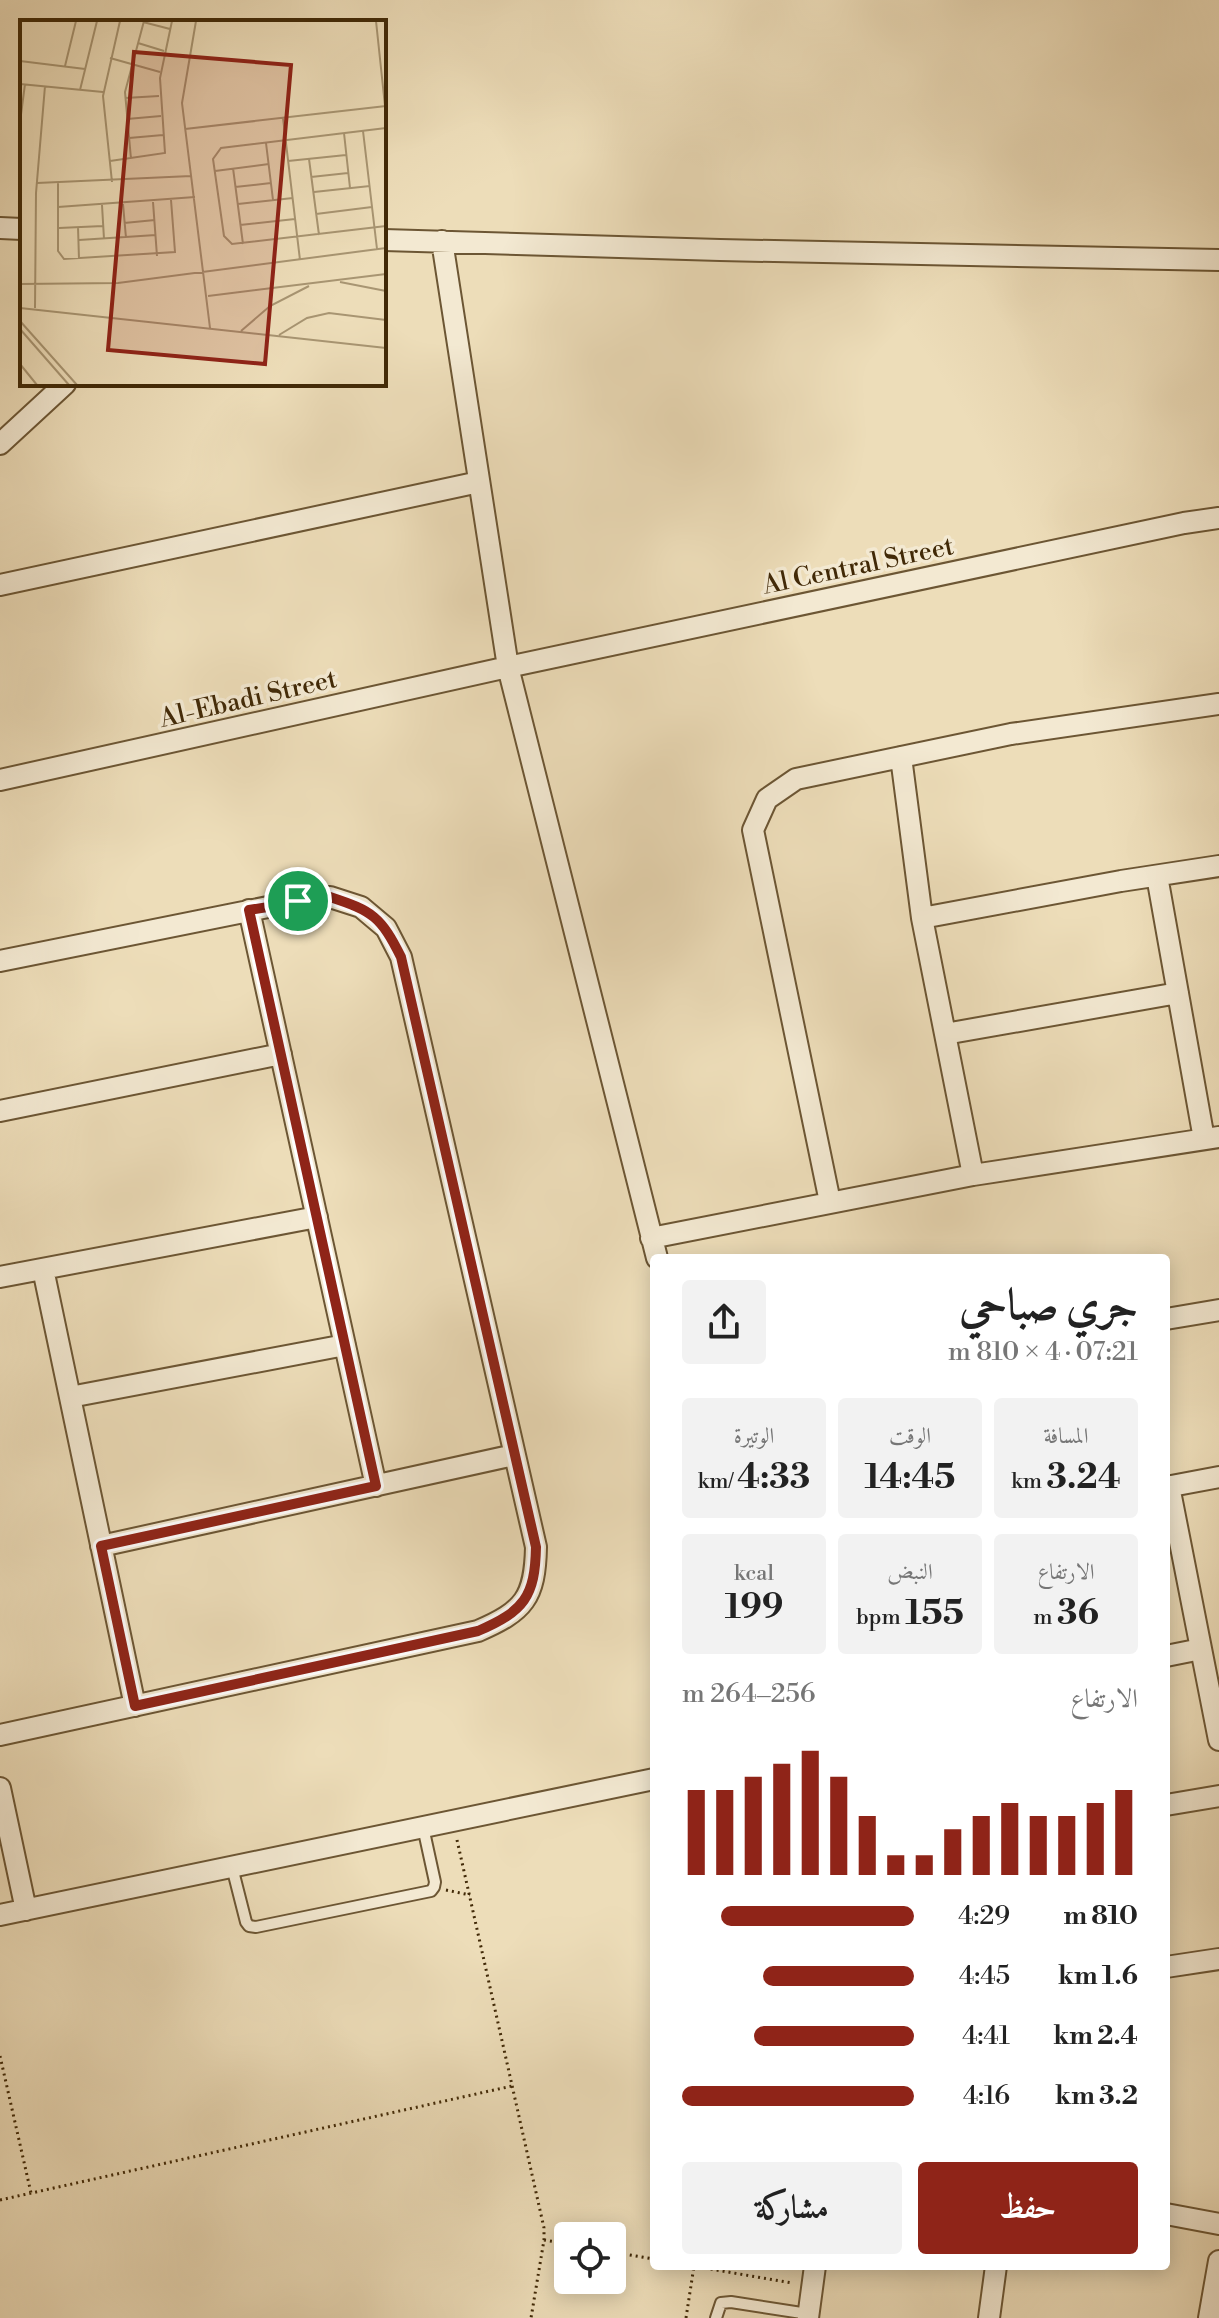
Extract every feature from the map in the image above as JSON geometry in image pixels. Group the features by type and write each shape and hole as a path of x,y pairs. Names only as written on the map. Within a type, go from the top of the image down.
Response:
{"street":[{"path":"0,228 20,229"},
{"path":"386,240 1219,260"},
{"path":"442,241 508,667 654,1248 830,1202 973,1175 1212,1138 1178,993 1157,876"},
{"path":"0,444 63,386"},
{"path":"0,585 479,482"},
{"name":"Al Central Street","path":"508,667 1153,529 1219,518"},
{"name":"Al-Ebadi Street","path":"0,780 508,667"},
{"path":"830,1202 753,830 767,799 796,779 1011,734 1219,704"},
{"path":"901,757 922,918 973,1175"},
{"path":"922,918 1219,866"},
{"path":"0,961 249,910 330,897 361,907 386,928 401,957 536,1547 535,1575 526,1601 506,1619 478,1631 0,1735"},
{"path":"249,910 376,1486"},
{"path":"945,1034 1178,993"},
{"path":"0,1111 281,1054"},
{"path":"0,1277 317,1217"},
{"path":"43,1269 135,1706"},
{"path":"1170,1318 1219,1310"},
{"path":"70,1397 345,1345"},
{"path":"101,1546 514,1455"},
{"path":"1170,1486 1219,1477"},
{"path":"1170,1496 1219,1740"},
{"path":"1170,1655 1201,1649"},
{"path":"0,1915 650,1780"},
{"path":"0,1788 26,1910"},
{"path":"1170,1804 1219,1796"},
{"path":"1170,1966 1219,1959"},
{"path":"1170,2215 1219,2224"},
{"path":"1209,2318 1219,2261"},
{"path":"989,2318 995,2270"},
{"path":"808,2316 813,2276"}],"lane":[{"path":"232,1867 249,1926 431,1891 434,1887 423,1827"},
{"path":"716,2318 721,2303 762,2312 808,2316"}],"path":[{"path":"453,1821 544,2240 531,2318"},
{"path":"434,1887 470,1895"},
{"path":"0,2056 31,2193"},
{"path":"0,2200 512,2086"},
{"path":"544,2240 554,2242"},
{"path":"626,2254 650,2258"},
{"path":"686,2318 693,2270"},
{"path":"742,2270 813,2276"}],"route":[{"path":"330,897 361,907 386,928 401,957 536,1547 535,1575 526,1601 506,1619 478,1631 135,1706 101,1546 376,1486 249,910 298,901 330,897"}]}
